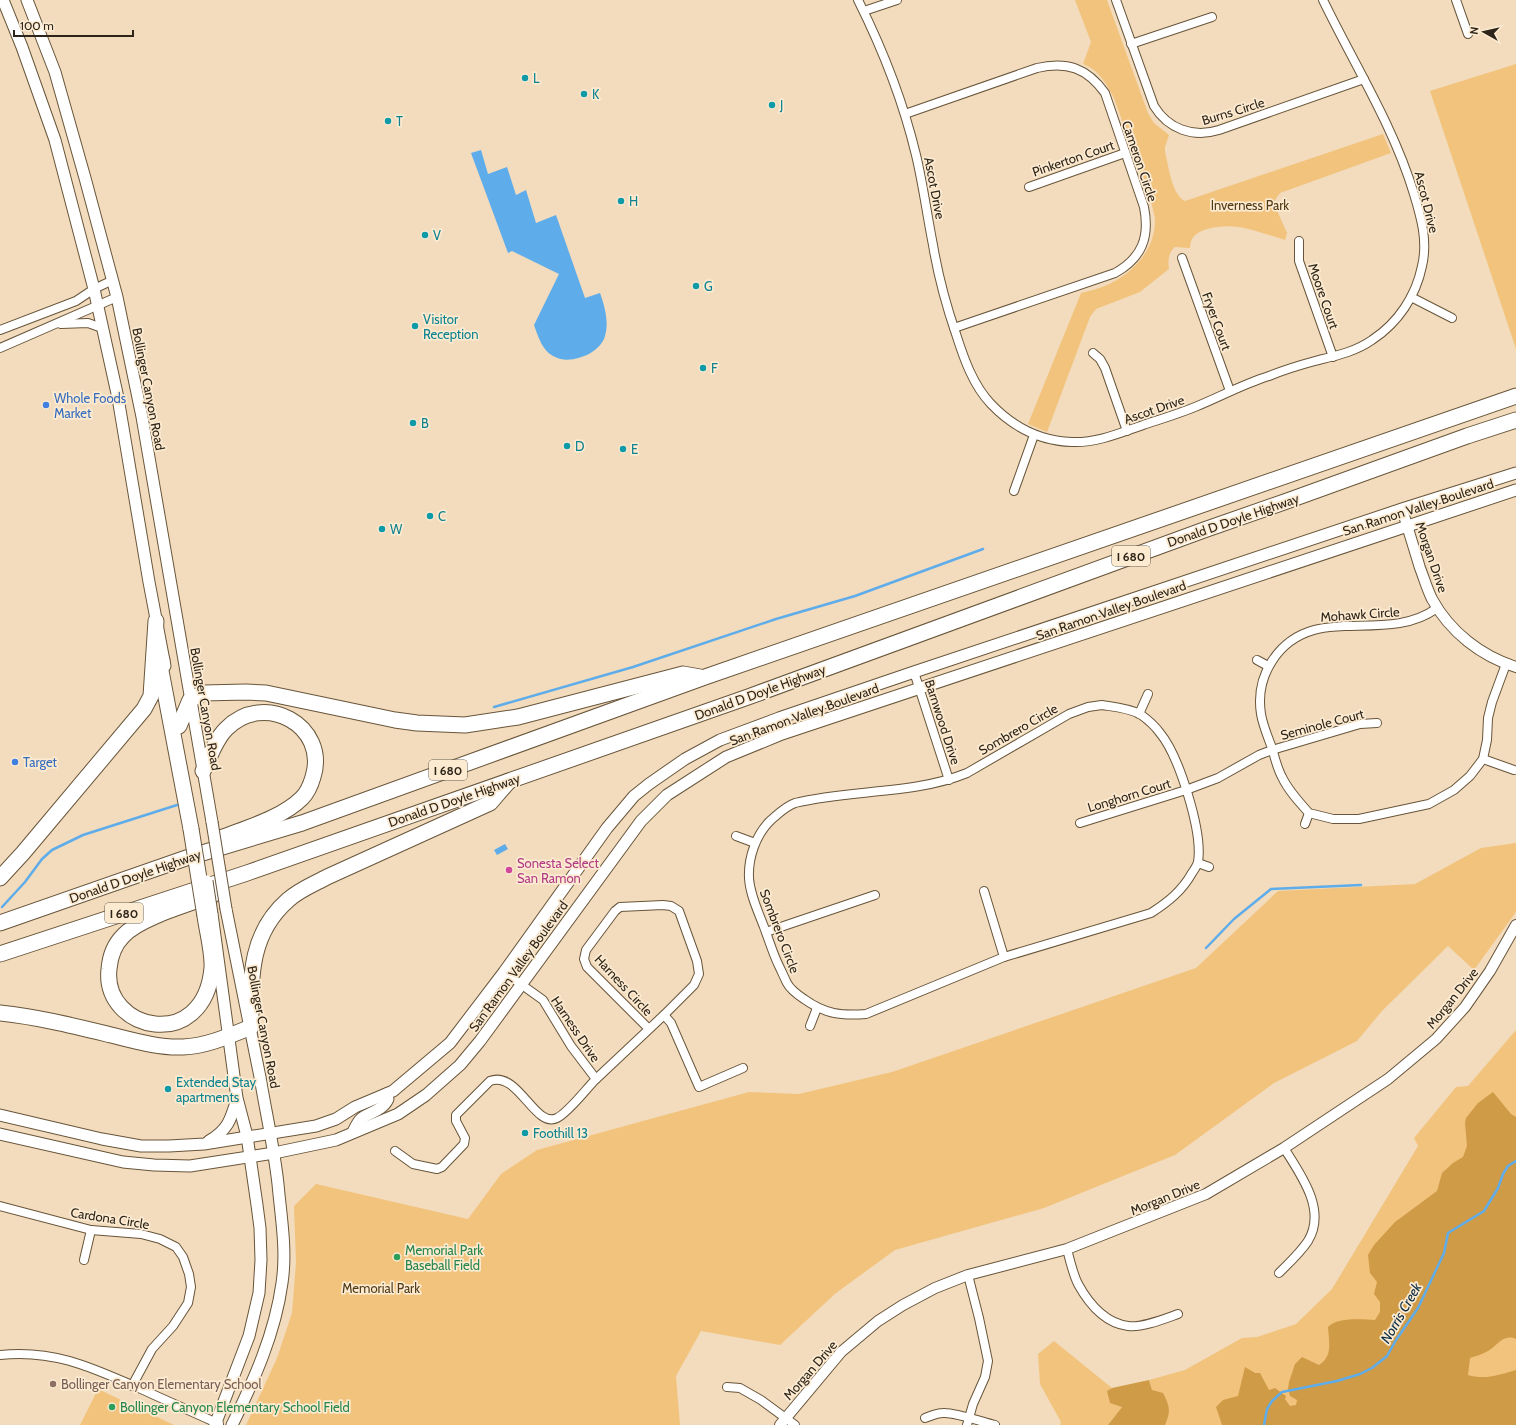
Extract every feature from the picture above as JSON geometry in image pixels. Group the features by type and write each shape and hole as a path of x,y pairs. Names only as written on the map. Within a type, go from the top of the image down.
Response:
{"highway":[{"name":"Donald D Doyle Highway","path":"0,923 189,857 302,823 705,678 1516,396"},
{"name":"Donald D Doyle Highway","path":"0,954 247,873 755,694 1204,530 1295,499 1467,436 1516,420"},
{"path":"0,878 23,853 144,709 151,696 156,621"},
{"path":"162,655 161,671 194,828 209,915 212,966 203,999 195,1011 185,1018 173,1023 146,1023 135,1018 125,1010 116,1000 110,988 108,973 114,948 123,936 145,921 240,884 247,873"},
{"path":"179,726 190,700 203,693 253,692 287,697 395,720 417,723 466,725 518,717 683,674 705,678"},
{"path":"189,857 198,847 265,820 293,806 303,797 310,786 315,772 315,758 312,745 305,732 295,722 285,716 261,712 250,714 239,719 227,728 218,740 203,771"},
{"path":"0,1013 42,1019 164,1046 185,1047 212,1042 251,1027 251,981 260,937 277,911 288,900 327,877 490,803 510,780"}],"main road":[{"path":"3,0 22,47 55,140 98,305 118,398 162,655 179,726 194,828"},
{"name":"Bollinger Canyon Road","path":"27,0 55,72 117,297 142,417 226,908 251,1027 274,1153 284,1236 285,1254 282,1282 268,1342 254,1379 232,1425"},
{"name":"San Ramon Valley Boulevard","path":"0,1115 102,1139 141,1146 204,1144 316,1126 336,1119 355,1107 393,1091 450,1044 608,828 634,796 685,759 720,740 779,718 1402,509 1516,473"},
{"name":"San Ramon Valley Boulevard","path":"0,1134 123,1162 190,1166 274,1153 336,1140 398,1114 426,1094 460,1065 480,1041 641,821 667,795 726,757 782,734 1516,490"},
{"path":"209,915 229,1036 237,1098 247,1136 260,1228 262,1260 259,1293 249,1336 217,1424"},
{"path":"353,1132 360,1119 378,1110 386,1103 388,1099 386,1094"},
{"path":"204,1144 226,1128 232,1116 237,1098"}],"street":[{"name":"Ascot Drive","path":"858,0 890,70 905,114 918,162 942,289 969,369 982,393 990,403 1009,420 1034,435 1072,442 1101,439 1128,431 1297,366 1333,357 1361,347 1378,336 1393,323 1406,306 1420,276 1424,257 1422,222 1412,185 1381,110 1323,0"},
{"path":"864,11 897,0"},
{"name":"Burns Circle","path":"1116,0 1149,96 1158,113 1174,126 1191,133 1206,133 1219,130 1364,79"},
{"path":"1456,0 1468,34"},
{"path":"1131,44 1212,17"},
{"name":"Cameron Circle","path":"905,114 1037,68 1048,65 1068,66 1087,74 1094,80 1104,93 1144,207 1146,218 1144,241 1135,258 1122,269 1115,273 954,328"},
{"name":"Pinkerton Court","path":"1030,187 1125,153"},
{"name":"Moore Court","path":"1299,241 1299,260 1333,357"},
{"name":"Fryer Court","path":"1182,258 1230,391"},
{"path":"0,330 76,301 94,289 113,280"},
{"path":"0,348 117,297"},
{"path":"1411,297 1452,318"},
{"path":"55,324 88,323 102,328"},
{"path":"1093,353 1100,359 1105,368 1128,431"},
{"path":"1014,491 1034,435"},
{"name":"Morgan Drive","path":"1402,509 1427,589 1438,608 1451,626 1468,642 1477,649 1511,665"},
{"name":"Mohawk Circle","path":"1309,813 1282,777 1261,714 1260,704 1262,685 1268,666 1273,658 1286,644 1300,635 1314,629 1404,623 1418,619 1438,608"},
{"path":"1257,660 1268,666"},
{"path":"1305,824 1309,813 1333,819 1359,820 1429,804 1454,790 1470,776 1483,759 1487,740 1488,718 1492,702 1511,665"},
{"name":"Barnwood Drive","path":"914,672 949,780"},
{"path":"1140,714 1148,694"},
{"name":"Sombrero Circle","path":"1102,705 1123,708 1140,714 1151,722 1172,752 1195,820 1199,842 1198,863 1179,891 1167,903 1151,913 1004,957 866,1014 831,1014 817,1008 799,996 787,984 752,895 749,878 750,861 755,843 763,827 780,812 793,804 839,795 949,780 967,773 1069,714 1081,709 1102,705"},
{"name":"Seminole Court","path":"1186,790 1218,778 1259,755 1272,750 1360,724 1377,723"},
{"path":"1483,759 1514,770"},
{"name":"Longhorn Court","path":"1080,823 1186,790"},
{"path":"736,836 755,843"},
{"path":"1198,863 1208,867"},
{"path":"984,891 1004,957"},
{"path":"766,932 875,895"},
{"name":"Harness Circle","path":"596,1079 664,1015 694,985 699,974 697,962 679,911 671,906 663,905 620,907 615,911 586,950 584,959 587,967 649,1029"},
{"name":"Morgan Drive","path":"783,1422 841,1352 878,1321 903,1305 935,1288 968,1275 1067,1250 1206,1194 1284,1148 1388,1079 1436,1039 1465,1007 1490,971 1516,925"},
{"name":"Harness Drive","path":"395,1151 413,1164 437,1169 442,1167 464,1144 465,1138 456,1121 456,1115 490,1081 497,1078 504,1080 516,1089 541,1116 548,1119 556,1119 563,1114 596,1079 571,1046 543,1000 504,972"},
{"path":"810,1026 817,1008"},
{"path":"664,1015 671,1023 699,1087 743,1068"},
{"path":"1279,1273 1296,1257 1308,1240 1315,1222 1312,1197 1303,1178 1284,1148"},
{"name":"Cardona Circle","path":"0,1206 91,1230 141,1234 160,1239 176,1247 183,1257 189,1274 191,1287 188,1303 173,1326 152,1349 132,1386"},
{"path":"84,1260 91,1230"},
{"path":"1067,1250 1077,1283 1092,1305 1109,1321 1129,1326 1154,1323 1178,1314"},
{"path":"968,1275 988,1361 985,1377 973,1404 968,1422"},
{"path":"0,1355 13,1354 56,1357 82,1364 217,1424"},
{"path":"727,1387 740,1388 761,1400 783,1422 795,1425"},
{"path":"925,1418 944,1412 954,1414 968,1422 995,1425"}],"green space":[{"name":"Inverness Park","path":"1075,0 1107,0 1148,113 1154,123 1169,135 1165,152 1169,172 1177,192 1185,201 1383,134 1391,153 1280,193 1275,200 1275,206 1287,233 1285,240 1246,228 1227,226 1203,230 1197,233 1193,238 1190,248 1175,247 1169,257 1169,269 1140,292 1096,309 1090,317 1047,432 1028,424 1081,293 1105,286 1132,269 1140,261 1151,242 1155,221 1152,205 1114,98 1098,73 1083,64 1091,42"},
{"path":"1516,64 1516,349 1430,91"},
{"name":"Memorial Park","path":"1516,843 1516,912 1474,970 1448,946 1382,1011 1357,1041 1274,1083 1175,1155 1044,1208 895,1250 836,1293 780,1345 701,1331 676,1376 680,1425 246,1425 277,1358 292,1313 296,1263 294,1206 316,1184 468,1219 501,1174 537,1150 749,1092 799,1094 892,1072 1196,968 1278,891 1415,884 1481,848"},
{"path":"1516,1030 1516,1425 1137,1425 1152,1390 1149,1380 1185,1370 1242,1338 1257,1337 1296,1324 1332,1289 1418,1146 1414,1138 1456,1087 1468,1086"},
{"path":"1054,1341 1112,1388 1107,1391 1122,1407 1108,1425 1060,1425 1061,1422 1040,1384 1038,1354"},
{"name":"Bollinger Canyon Elementary School Field","path":"98,1389 174,1425 80,1425"}],"shaded area":[{"path":"1493,1092 1511,1114 1516,1117 1516,1339 1504,1339 1488,1351 1470,1358 1468,1375 1486,1377 1516,1370 1516,1425 1222,1425 1216,1407 1223,1400 1238,1396 1245,1367 1255,1373 1260,1373 1269,1390 1275,1388 1286,1396 1285,1399 1290,1406 1296,1405 1297,1400 1290,1396 1288,1389 1295,1364 1302,1357 1319,1365 1323,1361 1329,1348 1328,1327 1343,1320 1375,1320 1380,1312 1380,1302 1374,1294 1377,1282 1370,1273 1368,1255 1374,1245 1395,1222 1437,1191 1442,1173 1453,1163 1463,1157 1467,1146 1466,1118 1478,1103"},
{"path":"1149,1380 1152,1390 1163,1393 1167,1402 1169,1412 1165,1425 1108,1425 1122,1407 1110,1403 1107,1391 1112,1388"}],"water":[{"path":"481,150 488,174 507,167 516,195 526,190 536,223 556,215 585,298 600,293 606,314 607,325 602,342 591,353 575,359 560,359 549,353 541,342 534,325 559,274 512,251 508,253 471,153"},
{"path":"505,844 508,849 497,855 494,850"}],"waterway":[{"path":"494,707 633,667 776,619 855,596 983,549"},
{"path":"2,907 25,882 42,859 52,850 83,835 177,805"},
{"path":"1206,948 1234,919 1271,889 1361,885"},
{"name":"Norris Creek","path":"1264,1425 1267,1409 1272,1401 1282,1392 1337,1381 1360,1374 1372,1368 1387,1356 1418,1308 1444,1253 1448,1233 1484,1211 1498,1188 1503,1174 1508,1166 1516,1161"}],"place":[{"name":"L","path":"525,78"},
{"name":"K","path":"584,94"},
{"name":"J","path":"772,105"},
{"name":"T","path":"388,121"},
{"name":"H","path":"621,201"},
{"name":"V","path":"425,235"},
{"name":"G","path":"696,286"},
{"name":"Visitor Reception","path":"415,326"},
{"name":"F","path":"703,368"},
{"name":"Whole Foods Market","path":"46,405"},
{"name":"B","path":"413,423"},
{"name":"D","path":"567,446"},
{"name":"E","path":"623,449"},
{"name":"C","path":"430,516"},
{"name":"W","path":"382,529"},
{"name":"Target","path":"15,762"},
{"name":"Sonesta Select San Ramon","path":"509,870"},
{"name":"Extended Stay apartments","path":"168,1089"},
{"name":"Foothill 13","path":"525,1133"},
{"name":"Memorial Park Baseball Field","path":"397,1257"},
{"name":"Bollinger Canyon Elementary School","path":"53,1384"},
{"name":"Bollinger Canyon Elementary School Field","path":"112,1407"}]}
